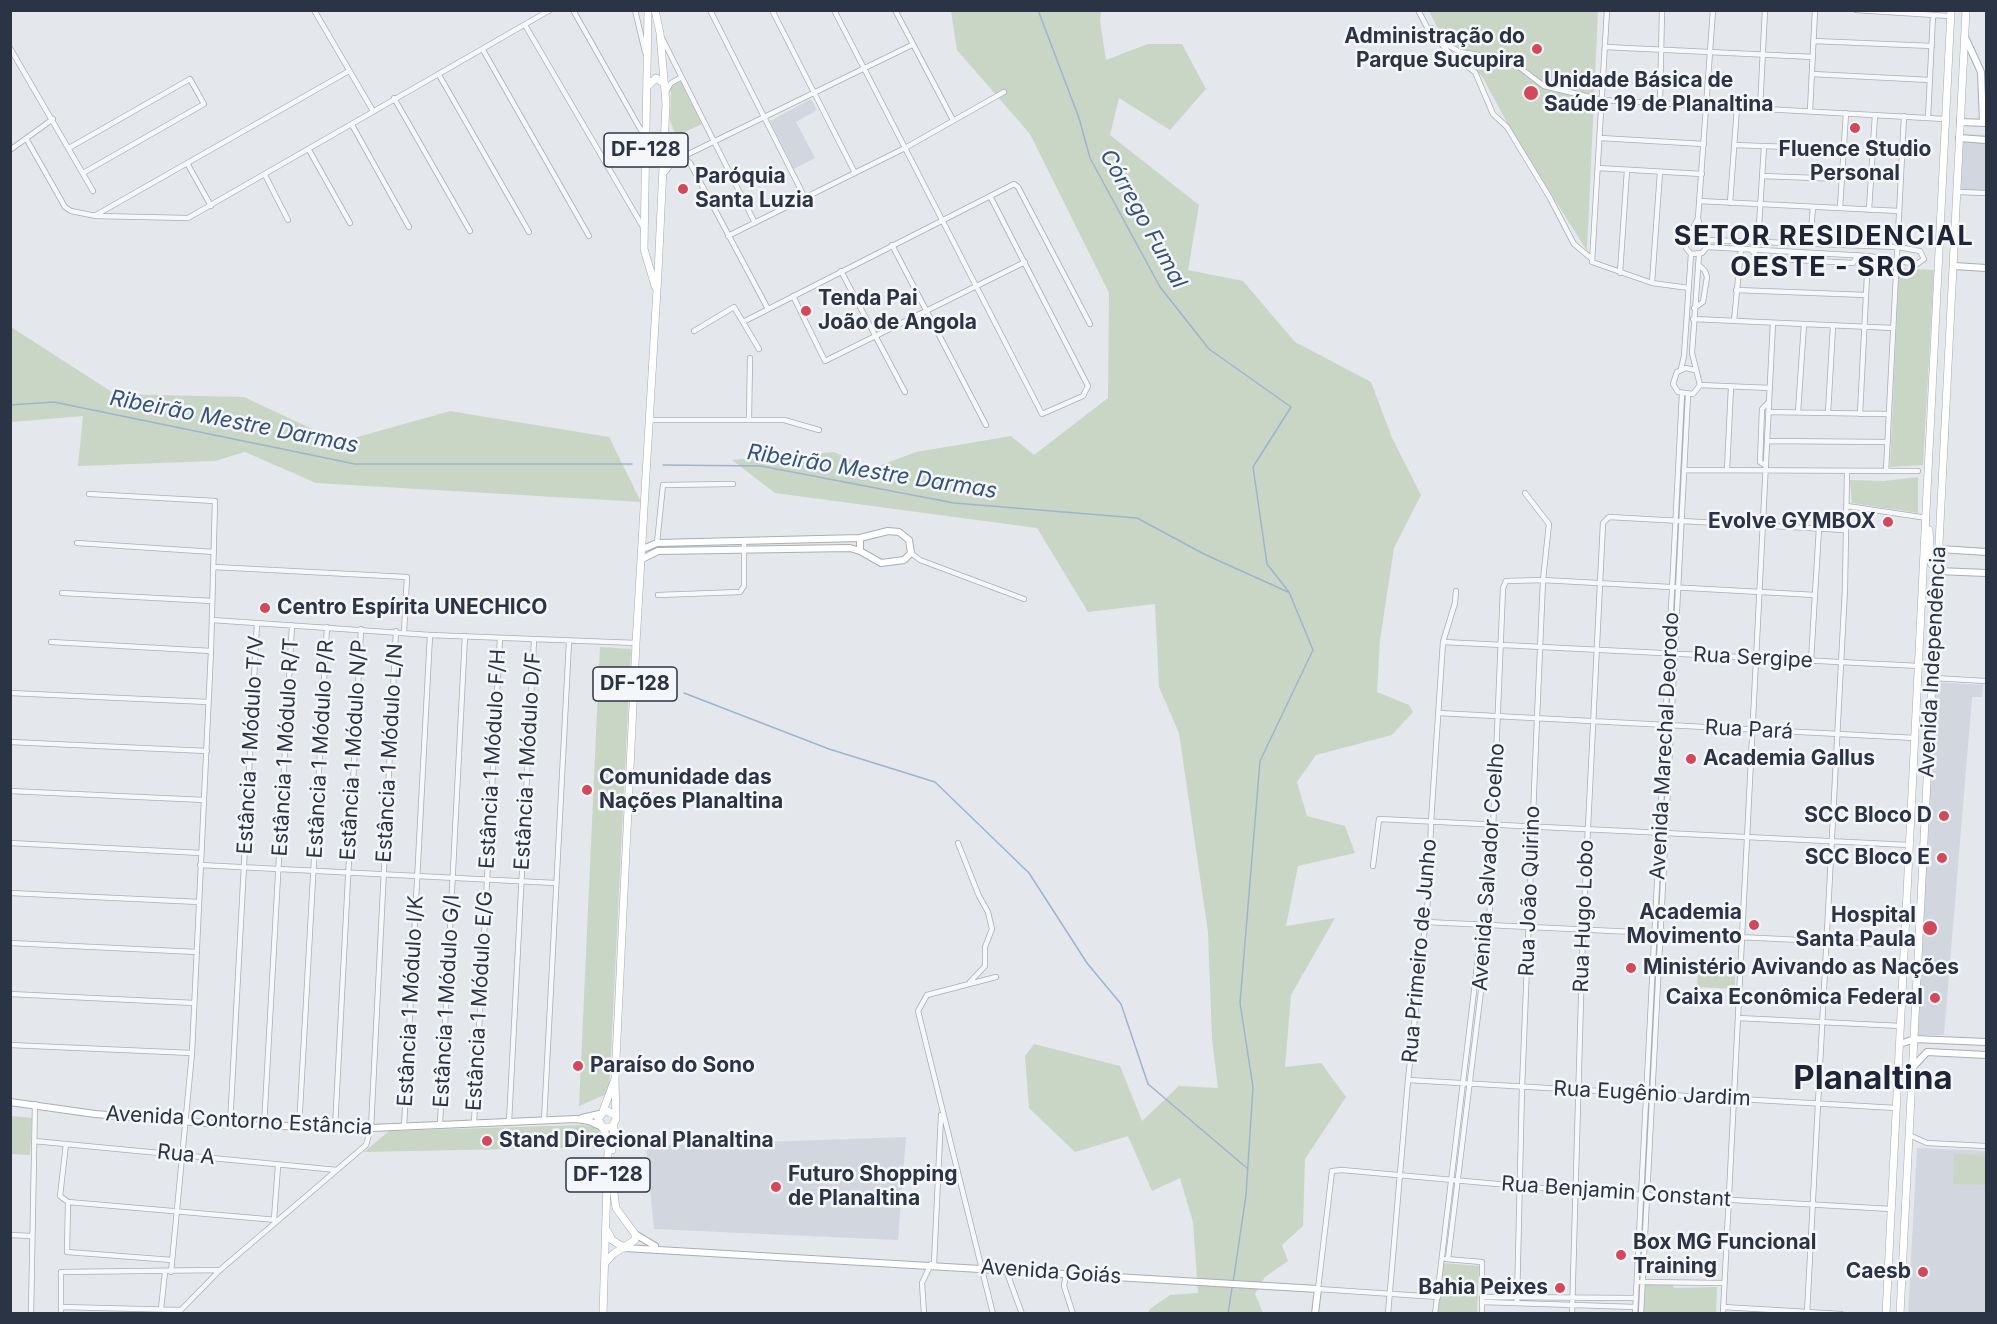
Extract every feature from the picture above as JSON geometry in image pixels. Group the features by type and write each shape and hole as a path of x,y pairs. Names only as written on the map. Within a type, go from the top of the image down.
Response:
{"main road":[{"name":"DF-128","path":"648,10 645,253 656,289"},
{"name":"DF-128","path":"635,1234 620,1216 613,1198 612,1187 636,644 664,150 665,88 655,10"},
{"name":"Avenida Independência","path":"1900,1314 1966,10"},
{"name":"Avenida Independência","path":"1886,1314 1951,13"},
{"path":"648,87 656,78 665,88"},
{"path":"1947,79 1956,83 1962,80"},
{"path":"1946,95 1954,89 1961,95"},
{"path":"645,229 650,235 660,231"},
{"path":"1939,285 1945,291 1953,283"},
{"path":"1938,301 1943,296 1952,301"},
{"path":"1929,478 1936,475 1943,477"},
{"path":"1927,520 1931,539 1931,563 1938,571"},
{"path":"1922,619 1928,623 1935,621"},
{"path":"1921,630 1935,632"},
{"path":"1912,780 1917,784 1927,782"},
{"path":"1912,794 1919,790 1926,795"},
{"path":"1905,957 1917,963"},
{"path":"1904,971 1911,969 1916,972"},
{"name":"DF-128","path":"603,1314 608,1151 601,1126 601,1113 615,1079"},
{"path":"601,1113 610,1110 615,1115"},
{"name":"DF-128","path":"601,1126 614,1126"},
{"path":"1894,1154 1909,1157"},
{"path":"1893,1165 1903,1162 1908,1168"},
{"path":"620,1216 614,1215 606,1222 612,1240 625,1248"},
{"path":"605,1263 613,1254 634,1242 635,1234"}],"street":[{"path":"314,10 373,111"},
{"path":"27,140 64,207 71,211 96,216 188,218 549,10"},
{"path":"573,10 646,140"},
{"path":"635,10 647,60"},
{"path":"710,10 806,198"},
{"path":"772,10 855,173"},
{"path":"834,10 1042,414 1087,392 1088,386 990,196"},
{"path":"895,10 952,120"},
{"path":"1418,10 1428,29 1453,57 1475,72 1494,114 1507,128 1550,198 1574,244 1592,260 1620,273 1652,283 1689,288"},
{"path":"1592,260 1607,10"},
{"path":"1660,103 1662,10"},
{"path":"1698,218 1685,244 1691,254 1689,288 1681,369 1673,380 1675,389 1685,395 1693,394 1700,385 1700,377 1695,370 1692,353 1693,320 1699,255 1707,247 1707,240 1701,233 1698,218 1708,106 1713,10"},
{"path":"1760,109 1765,10"},
{"path":"1810,111 1815,10"},
{"path":"1856,10 1919,12 1933,15 1951,13"},
{"path":"1928,118 1933,15"},
{"path":"525,25 645,229"},
{"path":"1428,29 1432,28 1446,44 1460,52 1510,60 1544,86 1602,100 1945,119"},
{"path":"660,35 755,223"},
{"path":"1960,122 1985,123 1981,72 1965,36"},
{"path":"1814,40 1932,46"},
{"path":"663,176 674,161 912,45"},
{"path":"1605,47 1813,57"},
{"path":"10,48 93,191"},
{"path":"483,50 589,236"},
{"path":"96,216 350,70"},
{"path":"1812,74 1930,80"},
{"path":"439,75 529,232"},
{"path":"665,88 680,78"},
{"path":"69,148 190,79 204,104 82,173"},
{"path":"728,236 904,148 1004,92"},
{"path":"394,98 470,231"},
{"path":"1730,203 1737,107"},
{"path":"1840,208 1846,113"},
{"path":"1869,210 1875,115"},
{"path":"1886,471 1904,116"},
{"path":"10,150 27,140 53,119"},
{"path":"352,125 409,227"},
{"path":"1600,138 1704,144"},
{"path":"1959,138 1986,140"},
{"path":"1734,145 1844,149"},
{"path":"1758,242 1764,146"},
{"path":"309,150 350,223"},
{"path":"664,150 674,161"},
{"path":"683,157 690,163 768,309"},
{"path":"187,163 211,206"},
{"path":"1598,168 1701,174"},
{"path":"1620,273 1627,170"},
{"path":"1652,283 1660,172"},
{"path":"265,175 288,220"},
{"path":"1762,176 1842,179"},
{"path":"743,322 1014,184 1018,187 1090,324"},
{"path":"1958,192 1986,193"},
{"path":"1699,201 1899,211"},
{"path":"1810,244 1813,207"},
{"path":"1690,234 1701,233"},
{"path":"1707,240 1898,247 1920,251 1923,259 1917,264 1897,259 1858,255 1707,247"},
{"path":"892,245 986,425"},
{"path":"1734,321 1741,249"},
{"path":"1750,249 1759,258 1853,263 1858,255"},
{"path":"1691,254 1699,255"},
{"path":"1860,414 1868,256"},
{"path":"793,296 825,361 877,338 1025,262"},
{"path":"1694,308 1703,302 1707,277 1698,264"},
{"path":"1954,266 1986,268"},
{"path":"842,271 905,392"},
{"path":"1736,290 1866,295"},
{"path":"694,331 734,307 759,349"},
{"path":"1693,320 1893,328"},
{"path":"1773,323 1723,1310 1841,1314"},
{"path":"1798,412 1803,324"},
{"path":"1828,413 1833,326"},
{"path":"749,418 750,358"},
{"path":"1681,369 1695,370"},
{"path":"1700,385 1770,388"},
{"path":"1727,470 1731,387"},
{"name":"Avenida Marechal Deorodo","path":"1678,521 1684,470 1685,395"},
{"name":"Avenida Marechal Deorodo","path":"1635,1314 1659,932 1669,725 1669,654 1675,588 1685,395"},
{"path":"1766,468 1760,462 1762,409 1769,402"},
{"path":"1769,412 1889,414"},
{"path":"649,420 749,418 784,420 819,430"},
{"path":"1767,441 1888,442"},
{"path":"1760,454 1767,454"},
{"path":"1684,470 1766,468 1918,471"},
{"path":"1807,1313 1840,663 1847,471"},
{"path":"657,543 663,485 733,484"},
{"name":"Rua João Quirino","path":"1517,1300 1528,927 1543,580 1550,524 1525,493"},
{"path":"89,494 215,501 212,651 192,1053 172,1260 161,1309"},
{"path":"1847,506 1927,520"},
{"name":"Rua Hugo Lobo","path":"1572,1314 1587,828 1599,584 1605,519 1678,521"},
{"path":"1678,521 1845,530"},
{"path":"1811,661 1819,528"},
{"path":"744,546 860,538 875,533 899,532 909,540 911,553 920,560 1024,599"},
{"path":"860,538 860,551"},
{"path":"796,541 796,549"},
{"path":"77,543 214,552"},
{"path":"643,549 657,543 680,547"},
{"path":"658,595 740,592 744,586 744,546"},
{"path":"642,559 658,551 680,547 850,548 881,563 904,560 911,553"},
{"path":"1940,549 1986,552"},
{"path":"214,567 407,577 404,632"},
{"path":"1938,571 1986,573"},
{"path":"1543,580 1815,595"},
{"name":"Avenida Salvador Coelho","path":"1448,1259 1490,926 1503,588 1506,581 1543,580"},
{"name":"Avenida Marechal Deorodo","path":"1669,725 1676,654 1675,588"},
{"name":"Rua Primeiro de Junho","path":"1388,1314 1408,1080 1426,922 1443,642 1455,603 1456,591"},
{"path":"62,592 212,601"},
{"path":"212,620 430,635 636,644"},
{"name":"Estância 1 Módulo T/V","path":"230,1125 257,623"},
{"name":"Estância 1 Módulo R/T","path":"264,1126 292,625"},
{"name":"Estância 1 Módulo P/R","path":"299,1128 327,627"},
{"name":"Estância 1 Módulo N/P","path":"334,1128 346,872 361,629"},
{"name":"Estância 1 Módulo L/N","path":"371,1128 396,631"},
{"name":"Estância 1 Módulo I/K","path":"404,1127 430,635"},
{"name":"Estância 1 Módulo G/I","path":"440,1124 465,636"},
{"name":"Estância 1 Módulo F/H","path":"487,880 500,638"},
{"name":"Estância 1 Módulo D/F","path":"509,1122 534,640"},
{"path":"51,642 212,651"},
{"path":"544,1121 569,642"},
{"name":"Rua Sergipe","path":"1443,642 1919,666"},
{"path":"1933,678 1986,681"},
{"path":"10,693 208,702"},
{"name":"Rua Pará","path":"1438,713 1915,738"},
{"path":"10,742 207,752"},
{"path":"10,791 204,800"},
{"path":"1373,866 1379,819 1909,845"},
{"path":"10,843 201,853"},
{"path":"958,843 979,896 988,912 992,929 985,947 985,966 970,982"},
{"path":"200,865 555,883"},
{"name":"Estância 1 Módulo E/G","path":"474,1123 487,880"},
{"path":"10,893 199,902"},
{"path":"1426,922 1905,945"},
{"name":"Avenida Salvador Coelho","path":"1435,1314 1482,925"},
{"path":"10,943 197,952"},
{"path":"993,1314 918,1011 927,995 996,977"},
{"path":"10,994 194,1003"},
{"path":"1738,1018 1901,1026"},
{"path":"1900,1044 1914,1039 1986,1042"},
{"path":"1947,1053 1948,1041"},
{"path":"10,1045 192,1053"},
{"path":"1913,1067 1927,1052 1986,1055"},
{"name":"Rua Eugênio Jardim","path":"1408,1080 1896,1108"},
{"name":"Avenida Marechal Deorodo","path":"1641,1314 1648,1196 1650,1094"},
{"name":"Avenida Contorno Estância","path":"10,1102 95,1114 299,1128 404,1127 576,1119 589,1120 601,1126"},
{"path":"31,1314 34,1104"},
{"name":"Avenida Contorno Estância","path":"576,1119 601,1113"},
{"path":"924,1314 922,1284 932,1264 939,1123 942,1113"},
{"path":"220,1270 61,1272 61,1310 161,1309 179,1312 220,1270 275,1220 366,1145 371,1128"},
{"path":"1909,1136 1927,1143 1986,1146"},
{"name":"Rua A","path":"34,1141 337,1170"},
{"path":"66,1144 60,1196 68,1202 275,1220"},
{"path":"275,1220 278,1166"},
{"name":"Rua Benjamin Constant","path":"1318,1289 1332,1171 1648,1196 1891,1209"},
{"path":"68,1202 67,1252 172,1260"},
{"name":"Avenida Goiás","path":"635,1234 647,1243 665,1248"},
{"path":"10,1235 32,1236"},
{"name":"Avenida Goiás","path":"625,1248 665,1248 932,1264 1438,1297"},
{"path":"1441,1259 1482,1262 1482,1314"},
{"path":"1006,1270 1022,1314"},
{"path":"1066,1273 1064,1286 1073,1314"},
{"path":"1636,1282 1724,1284"},
{"path":"1315,1314 1318,1289"},
{"path":"1482,1300 1572,1301 1642,1298"},
{"path":"1572,1301 1635,1307"}],"shaded area":[{"path":"811,99 817,110 796,122 815,158 794,169 770,121"},
{"path":"1963,134 1986,135 1986,196 1961,195"},
{"path":"1934,682 1983,685 1982,697 1972,697 1944,1035 1916,1035"},
{"name":"Futuro Shopping de Planaltina","path":"906,1137 898,1240 654,1229 646,1146"},
{"path":"1917,1148 1986,1151 1986,1313 1908,1314"}],"green space":[{"path":"951,11 1101,11 1100,21 1106,60 1148,44 1182,44 1206,89 1170,130 1119,98 1110,135 1199,205 1188,270 1243,281 1295,342 1371,382 1392,438 1421,495 1394,548 1380,640 1377,692 1409,705 1413,712 1392,735 1316,755 1297,782 1307,816 1345,826 1355,853 1298,866 1286,926 1335,918 1291,995 1285,1067 1321,1063 1346,1097 1305,1159 1303,1226 1282,1245 1288,1261 1265,1277 1255,1294 1263,1313 1148,1313 1150,1309 1170,1295 1198,1293 1193,1222 1180,1178 1152,1191 1128,1136 1075,1152 1029,1108 1025,1056 1034,1044 1120,1066 1142,1121 1179,1086 1218,1088 1212,1039 1208,932 1179,733 1159,687 1155,604 1088,612 1037,528 775,493 732,460 834,452 871,469 916,452 1011,436 1034,455 1108,398 1109,293 1030,134 957,50"},
{"path":"1429,11 1598,11 1587,251 1511,130 1483,78 1437,27"},
{"path":"676,82 681,82 702,124 676,136 670,120 671,89"},
{"path":"1899,268 1934,270 1923,465 1890,467"},
{"path":"11,327 115,394 244,397 340,442 450,411 609,437 641,502 316,483 245,452 215,461 78,466 83,416 11,422"},
{"path":"1918,477 1918,513 1852,503 1850,480 1884,481"},
{"path":"600,647 631,649 609,1093 579,1106"},
{"path":"1698,969 1735,970 1735,989 1697,987"},
{"path":"11,1116 32,1118 30,1155 11,1154"},
{"path":"583,1125 597,1128 602,1135 604,1147 364,1152 389,1131"},
{"path":"1954,1154 1986,1155 1986,1185 1953,1184"},
{"path":"1443,1263 1479,1266 1477,1313 1437,1314"},
{"path":"1645,1284 1672,1285 1674,1288 1717,1287 1716,1313 1643,1314"}],"waterway":[{"name":"Ribeirão Mestre Darmas","path":"1038,10 1079,118 1090,158 1160,287 1209,349 1291,407 1253,467 1267,564 1289,592 1313,650 1260,761 1240,1003 1253,1087 1246,1195 1233,1283"},
{"name":"Ribeirão Mestre Darmas","path":"10,405 54,402 355,464 632,464"},
{"name":"Ribeirão Mestre Darmas","path":"663,465 761,466 954,503 1137,518 1204,554 1288,592"},
{"path":"684,693 829,749 935,782 1029,873 1087,963 1121,1004 1148,1084 1248,1169"},
{"name":"Ribeirão Mestre Darmas","path":"1228,1314 1232,1288"}],"place":[{"name":"Administração do Parque Sucupira","path":"1537,49"},
{"name":"Unidade Básica de Saúde 19 de Planaltina","path":"1531,93"},
{"name":"Fluence Studio Personal","path":"1855,128"},
{"name":"Paróquia Santa Luzia","path":"683,189"},
{"name":"Tenda Pai João de Angola","path":"806,311"},
{"name":"Evolve GYMBOX","path":"1888,522"},
{"name":"Centro Espírita UNECHICO","path":"265,608"},
{"name":"Academia Gallus","path":"1691,759"},
{"name":"Comunidade das Nações Planaltina","path":"587,790"},
{"name":"SCC Bloco D","path":"1944,816"},
{"name":"SCC Bloco E","path":"1942,858"},
{"name":"Academia Movimento","path":"1754,925"},
{"name":"Hospital Santa Paula","path":"1930,928"},
{"name":"Ministério Avivando as Nações","path":"1631,968"},
{"name":"Caixa Econômica Federal","path":"1935,998"},
{"name":"Paraíso do Sono","path":"578,1066"},
{"name":"Stand Direcional Planaltina","path":"487,1141"},
{"name":"Futuro Shopping de Planaltina","path":"776,1187"},
{"name":"Box MG Funcional Training","path":"1621,1255"},
{"name":"Caesb","path":"1923,1272"},
{"name":"Bahia Peixes","path":"1560,1288"}],"district":[{"name":"SETOR RESIDENCIAL OESTE - SRO","path":"1824,252"},
{"name":"Planaltina","path":"1873,1079"}],"water label":[{"name":"Córrego Fumal","path":"1143,219"}]}
